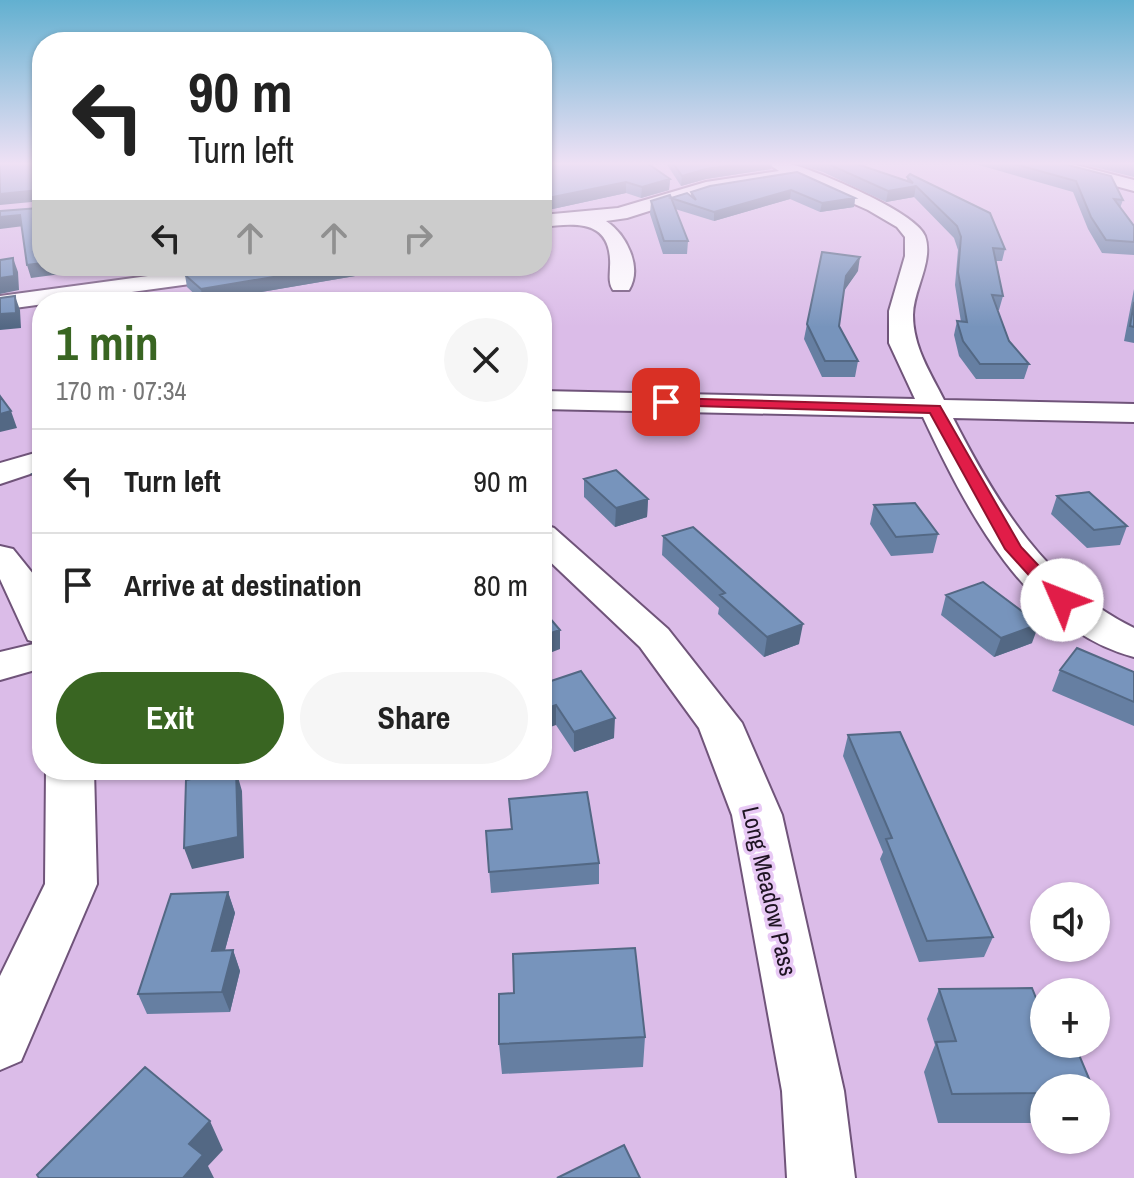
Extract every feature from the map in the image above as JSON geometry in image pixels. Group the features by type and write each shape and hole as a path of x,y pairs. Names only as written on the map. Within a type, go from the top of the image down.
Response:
{"street":[{"path":"552,221 594,218"},
{"path":"895,218 915,236 916,256 901,311 902,342 935,409 1013,549 1084,619 1134,644"},
{"path":"587,219 615,235 622,254 621,285"},
{"path":"81,292 198,276"},
{"path":"0,303 32,299"},
{"path":"552,400 1134,413"},
{"path":"0,474 32,463"},
{"name":"Long Meadow Pass","path":"552,544 654,638 720,723 757,815 813,1091 821,1178"},
{"path":"0,557 21,580 32,607"},
{"path":"0,666 32,658"},
{"path":"0,1041 71,884 70,780"}],"building":[{"path":"20,218 32,218 32,264 27,265"},
{"path":"657,218 679,218 688,241 664,241"},
{"path":"949,218 992,218 1005,249 993,248 1003,296 992,295 1009,341 1029,364 980,364 963,341 957,321 967,322 958,272 961,237 957,226"},
{"path":"1092,218 1128,218 1134,226 1134,242 1106,240"},
{"path":"822,252 860,257 846,276 839,326 858,361 825,361 807,324"},
{"path":"13,258 14,276 0,278 0,260"},
{"path":"186,276 279,276 201,289"},
{"path":"15,296 16,313 0,314 0,298"},
{"path":"1134,302 1134,327 1130,326"},
{"path":"0,396 11,411 0,414"},
{"path":"616,470 648,499 616,508 584,479"},
{"path":"1089,492 1127,526 1094,530 1057,496"},
{"path":"915,503 938,534 896,537 874,505"},
{"path":"693,527 803,624 767,637 720,595 725,593 663,536"},
{"path":"983,582 1039,624 1001,638 946,595"},
{"path":"552,621 560,630 552,633"},
{"path":"1077,648 1134,672 1134,702 1060,670"},
{"path":"581,671 615,718 574,732 556,705 552,706 552,681"},
{"path":"900,732 993,937 927,941 886,839 892,838 848,735"},
{"path":"186,780 236,780 238,837 184,848"},
{"path":"587,792 599,863 489,872 486,831 512,829 509,799"},
{"path":"228,892 212,951 233,950 222,992 138,994 171,894"},
{"path":"635,948 645,1037 499,1044 499,994 514,993 513,954"},
{"path":"1030,988 1030,1058 1080,1058 1087,1074 1030,1074 1030,1093 952,1094 936,1042 956,1041 939,989"},
{"path":"145,1067 210,1121 189,1144 203,1155 183,1178 39,1178 37,1175"},
{"path":"624,1145 640,1178 557,1178"}],"route":[{"path":"666,402 935,409 1013,549 1062,600"}]}
